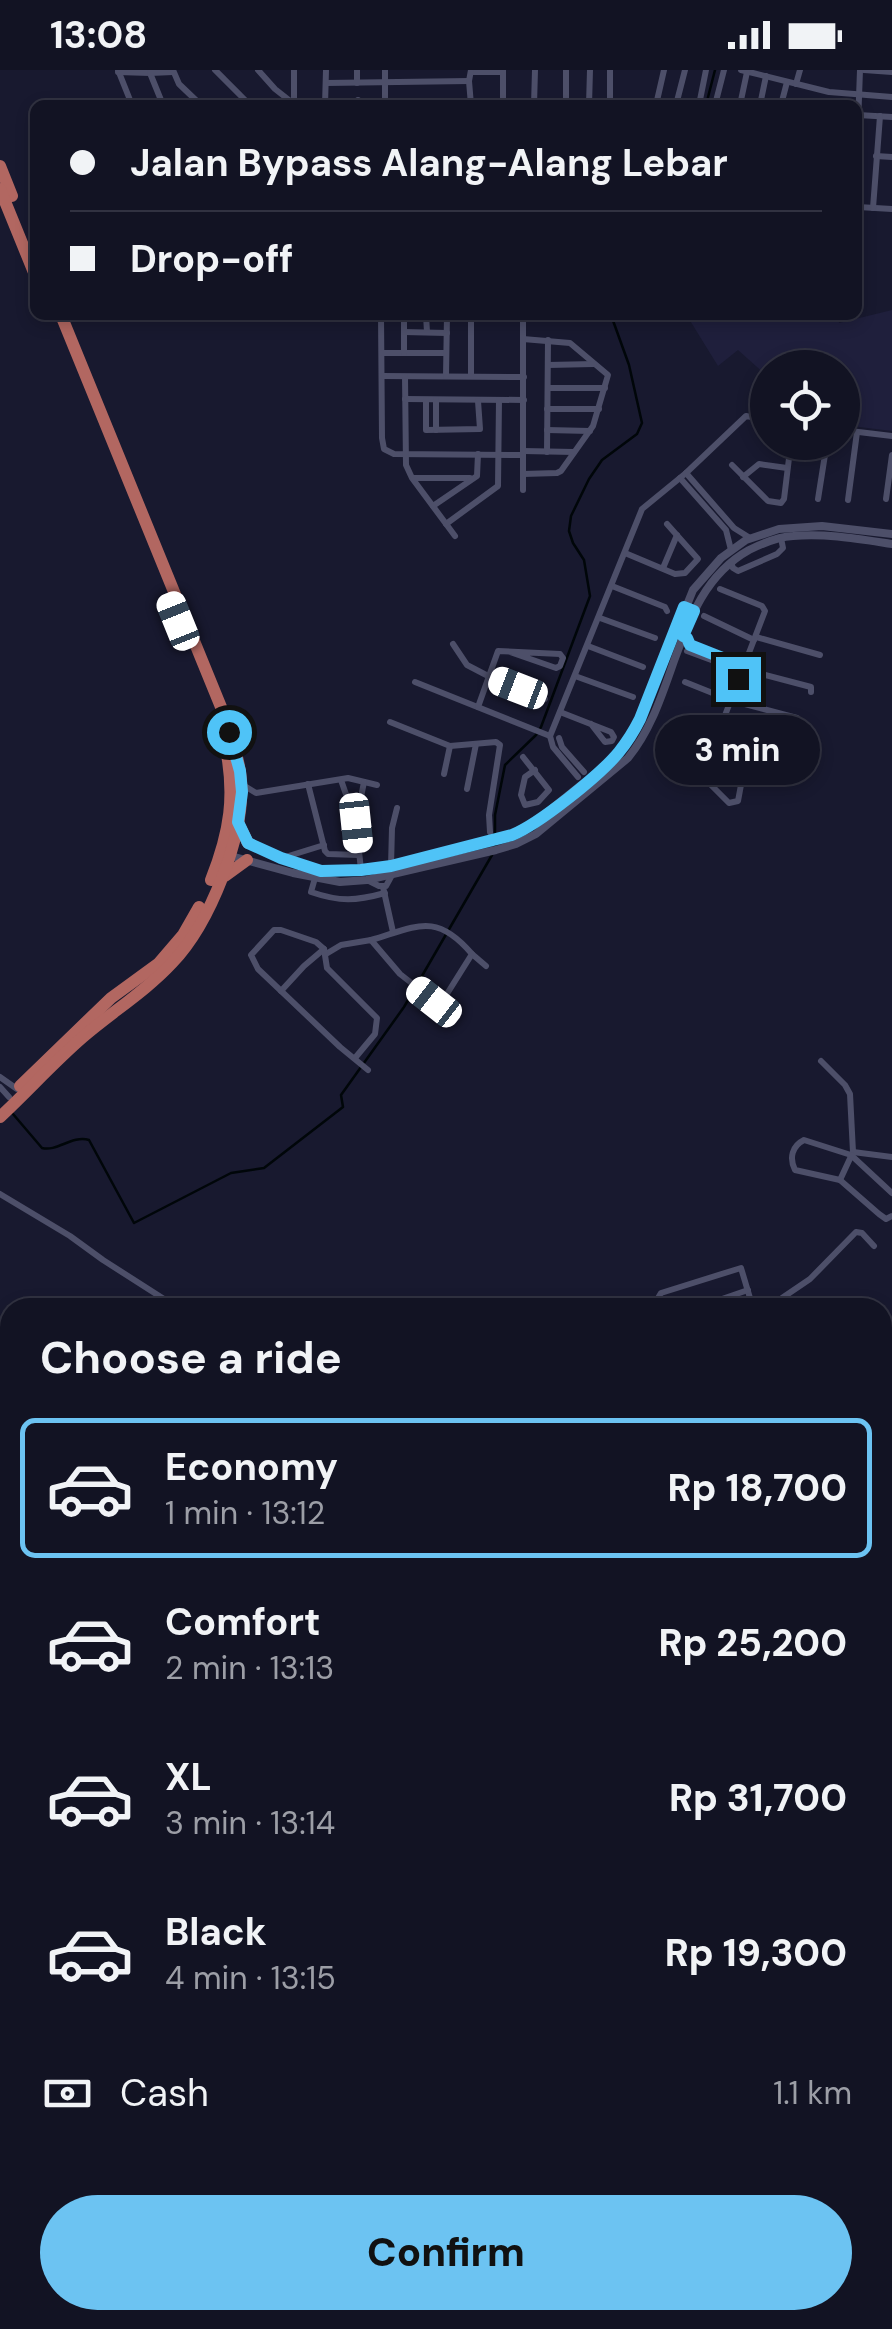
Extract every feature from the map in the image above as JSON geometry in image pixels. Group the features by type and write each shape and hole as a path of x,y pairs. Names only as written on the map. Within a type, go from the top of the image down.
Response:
{"highway":[{"path":"0,166 30,259"},
{"path":"0,188 30,243"},
{"path":"6,1101 169,966 184,950 244,849 220,727 54,320"},
{"path":"63,320 238,758 238,822 244,849"},
{"path":"6,1101 110,998 170,952 202,902 225,855 244,849"},
{"path":"220,884 225,855"}],"street":[{"path":"212,70 242,100"},
{"path":"258,70 289,100"},
{"path":"294,70 294,100"},
{"path":"325,100 326,70"},
{"path":"357,70 357,83"},
{"path":"385,70 385,100"},
{"path":"534,100 535,70"},
{"path":"566,70 566,100"},
{"path":"590,70 590,100"},
{"path":"610,70 610,100"},
{"path":"657,100 664,70"},
{"path":"677,100 685,70"},
{"path":"700,100 706,70"},
{"path":"716,100 724,70"},
{"path":"783,100 800,70"},
{"path":"859,100 862,70 892,72"},
{"path":"130,100 118,71 173,71 179,84 195,100"},
{"path":"471,100 471,71 503,71 503,100"},
{"path":"741,100 744,71 829,92 892,97"},
{"path":"150,73 162,100"},
{"path":"761,100 766,76"},
{"path":"326,83 469,82"},
{"path":"862,115 892,117"},
{"path":"874,208 880,116"},
{"path":"878,136 892,137"},
{"path":"876,156 892,157"},
{"path":"862,207 892,209"},
{"path":"381,320 383,445 388,452 575,452"},
{"path":"404,320 404,353"},
{"path":"426,320 427,332"},
{"path":"446,376 447,320"},
{"path":"471,320 471,376"},
{"path":"523,320 523,490"},
{"path":"404,332 447,333"},
{"path":"523,339 570,343 608,374 591,431 575,452 557,473 524,474"},
{"path":"547,452 548,340"},
{"path":"382,353 446,353"},
{"path":"548,365 595,364"},
{"path":"382,376 524,377"},
{"path":"405,377 406,465 456,536"},
{"path":"548,388 605,388"},
{"path":"405,400 524,400"},
{"path":"426,400 426,430 480,429 478,400"},
{"path":"436,400 436,430"},
{"path":"446,524 498,488 499,400"},
{"path":"548,409 599,410"},
{"path":"551,739 642,509 746,416 750,417"},
{"path":"547,430 591,431"},
{"path":"860,432 892,436"},
{"path":"433,506 477,476 478,454"},
{"path":"886,499 892,455"},
{"path":"732,465 768,502 781,503 789,460"},
{"path":"818,499 823,460"},
{"path":"848,500 854,460"},
{"path":"744,477 759,464 788,468"},
{"path":"683,476 745,536"},
{"path":"683,476 726,530 732,550"},
{"path":"412,478 474,478"},
{"path":"624,553 681,575 698,560 668,524"},
{"path":"730,540 806,526 892,534"},
{"path":"663,568 677,535"},
{"path":"244,849 315,878 340,882 368,880 526,830 619,752 640,719 689,609 731,562 781,538 816,535 892,544"},
{"path":"446,857 496,850 536,834 628,758 649,725 685,649 683,636 692,590 745,536"},
{"path":"731,562 738,571 777,554 782,548 781,538"},
{"path":"612,586 667,611"},
{"path":"713,760 680,727 679,719 684,718 719,731 748,741 750,744 740,799 734,804 710,784 713,760 719,731 765,611 762,606 720,589"},
{"path":"704,616 755,638 820,655"},
{"path":"599,618 655,638"},
{"path":"453,644 468,665 490,678 545,699"},
{"path":"588,646 643,667"},
{"path":"685,649 740,672 747,680 758,674"},
{"path":"478,707 498,651 560,654 563,658 556,668 510,652"},
{"path":"746,657 758,674 811,687 811,692"},
{"path":"576,676 633,697"},
{"path":"415,682 551,739 584,778"},
{"path":"685,682 730,700 797,718"},
{"path":"560,712 591,724"},
{"path":"390,722 450,746 496,742 500,748 488,815 496,837"},
{"path":"467,789 476,744"},
{"path":"444,774 450,746"},
{"path":"523,757 535,770 549,788 540,800 526,806 521,796 525,777 535,770"},
{"path":"241,784 256,794 348,778 377,785"},
{"path":"341,780 356,823 361,870"},
{"path":"356,823 364,782"},
{"path":"308,784 328,854 359,855"},
{"path":"540,800 550,811"},
{"path":"393,932 384,890 391,871 392,828 398,808"},
{"path":"281,858 324,846"},
{"path":"244,849 321,871 391,871"},
{"path":"315,878 310,892 334,899 348,901 384,890"},
{"path":"368,880 384,890"},
{"path":"281,990 304,966 325,952 425,925 448,931 486,966"},
{"path":"274,930 312,939 325,952 327,968 376,1018 374,1034 361,1064 258,969 251,958 274,930"},
{"path":"371,940 414,987 440,1003 472,954"},
{"path":"821,1061 850,1094 852,1154 840,1180"},
{"path":"0,1077 6,1101"},
{"path":"892,1157 852,1154 804,1140 794,1149 791,1160 795,1170 840,1180 886,1219 892,1216"},
{"path":"852,1154 892,1192"},
{"path":"0,1194 162,1298"},
{"path":"782,1298 810,1279 856,1232 874,1246"},
{"path":"658,1298 661,1293 741,1268 750,1298"},
{"path":"725,1298 748,1290"}],"shaded area":[{"path":"892,310 892,431 860,427 860,350 750,350 750,361 738,350 718,366 690,320 839,323"}],"waterway":[{"path":"707,100 715,70"},
{"path":"495,848 495,815 505,765 541,727 590,596 584,560 569,531 571,516 602,460 637,434 642,423 629,365 613,320"},
{"path":"13,1114 42,1148 89,1140 134,1223 231,1173 264,1168 343,1107 341,1095 404,1007 492,855"}],"route":[{"path":"229,732 240,771 238,822 248,843 321,871 361,870 391,866 526,830 572,794 611,760 632,734 684,607 694,611 683,636 690,645 743,666 738,679"}]}
